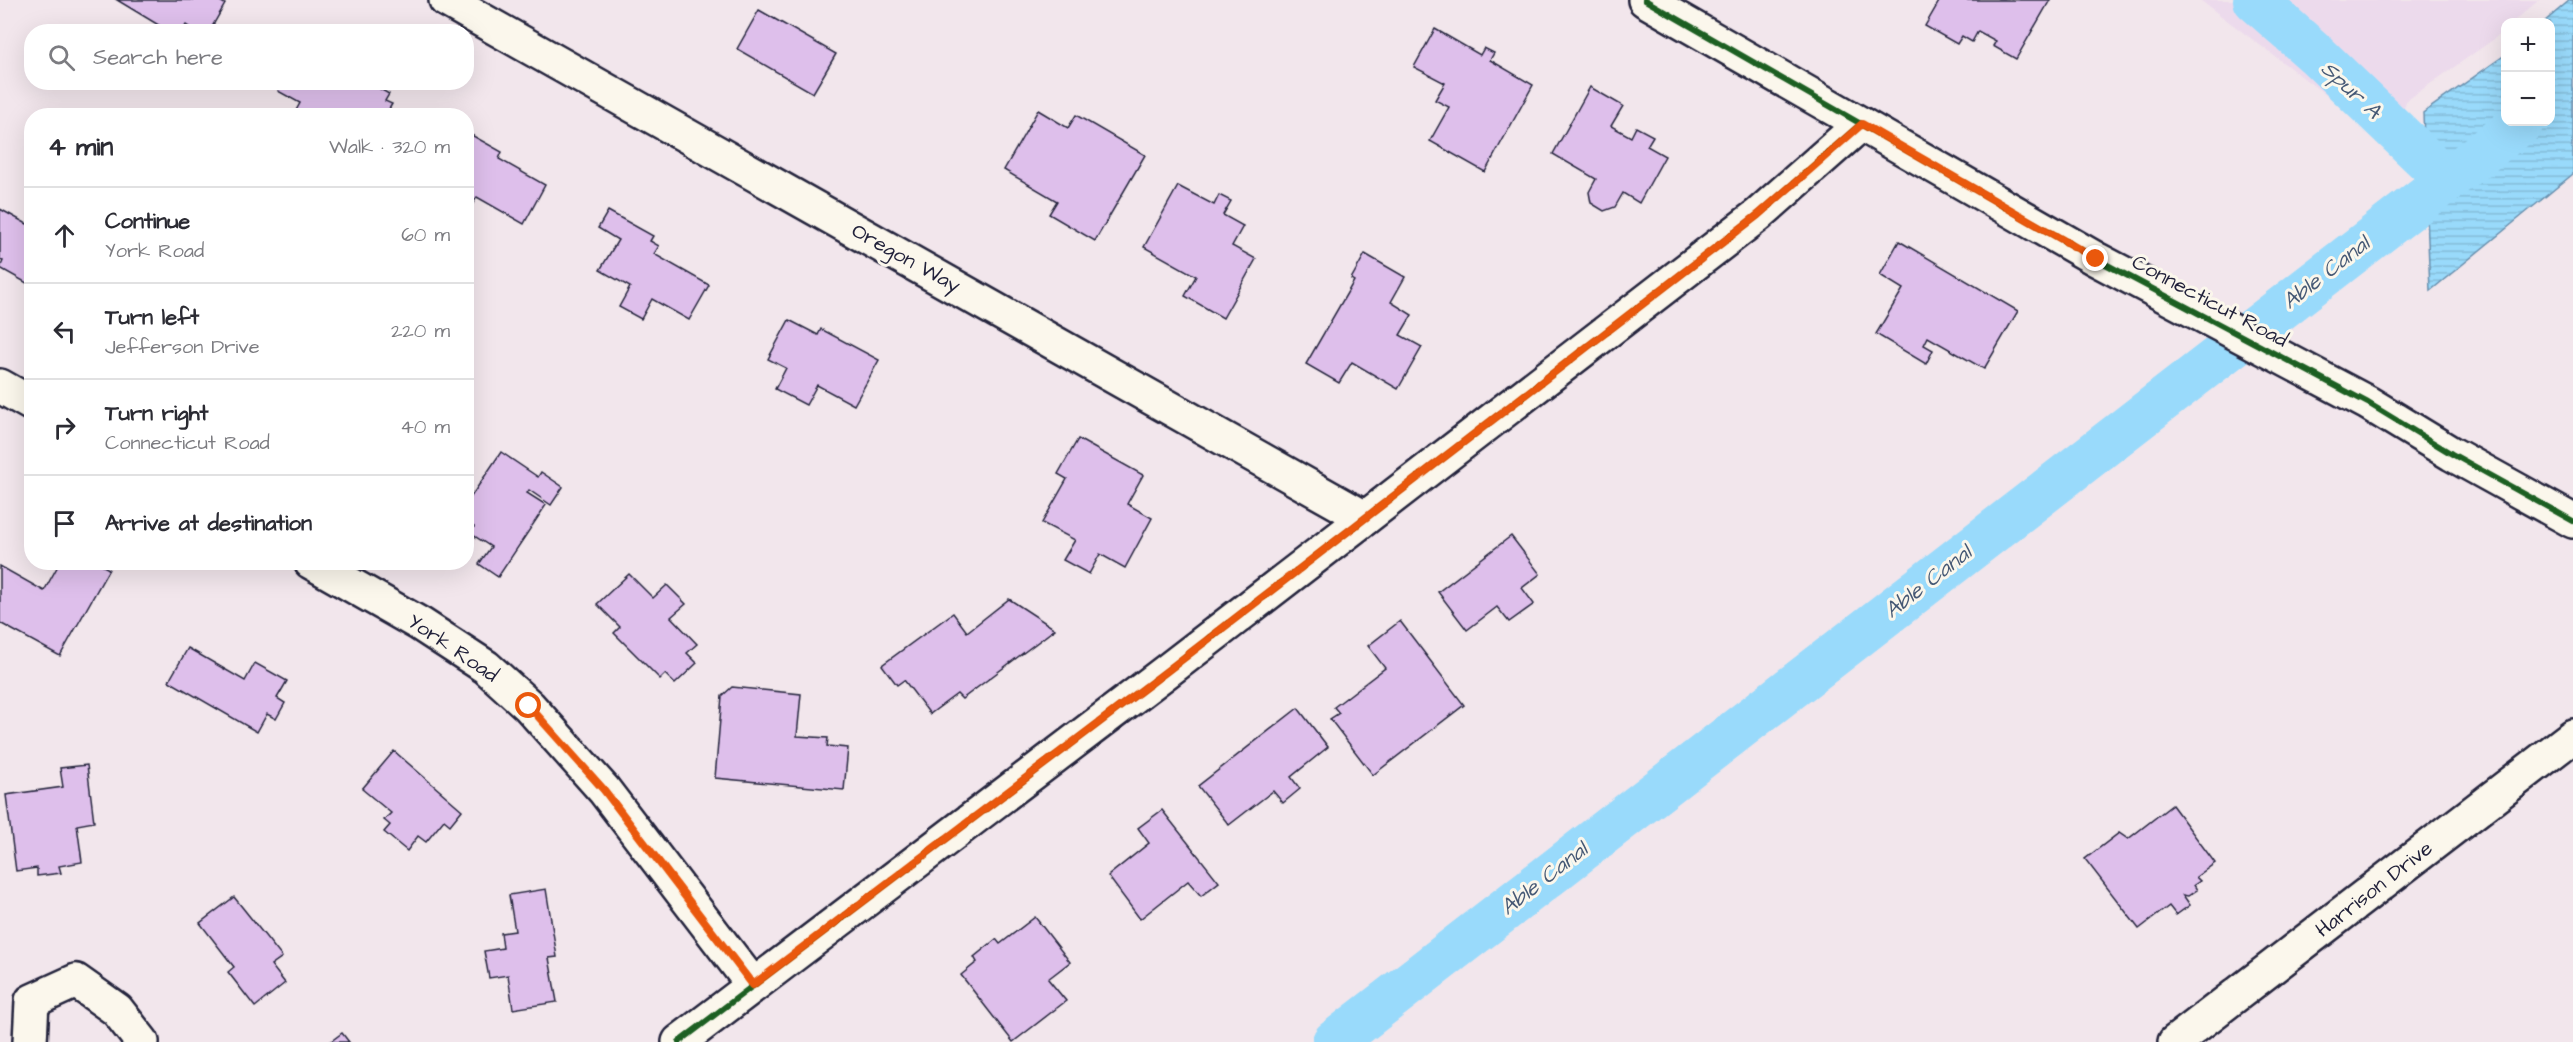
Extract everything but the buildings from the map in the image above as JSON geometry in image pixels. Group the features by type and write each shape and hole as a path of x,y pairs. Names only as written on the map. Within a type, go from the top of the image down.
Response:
{"street":[{"name":"Oregon Way","path":"446,0 1365,518"},
{"name":"Connecticut Road","path":"1645,0 2096,259 2368,402 2452,454 2573,521"},
{"path":"679,1042 1758,215 1862,124"},
{"path":"0,386 24,400"},
{"name":"York Road","path":"325,570 420,624 486,667 529,706 604,790 753,985"},
{"name":"Harrison Drive","path":"2175,1042 2573,736"},
{"path":"30,1042 32,1001 76,981 117,1010 142,1042"}],"shaded area":[{"path":"2200,0 2539,0 2518,18 2501,18 2501,33 2494,39 2406,101 2403,112 2404,146 2399,150"}],"water":[{"path":"2573,0 2573,174 2430,291 2423,113 2501,58 2501,126 2555,126 2555,18 2549,18"}],"waterway":[{"name":"Spur A","path":"2255,0 2316,54 2447,180"},
{"name":"Able Canal","path":"1334,1042 2517,126"}],"cycle path":[{"path":"1645,0 2096,259 2368,403 2452,454 2573,521"},
{"path":"679,1042 1167,671 1758,215 1861,124"}],"route":[{"path":"529,706 604,790 753,985 1167,671 1758,215 1862,124 2096,259"}]}
